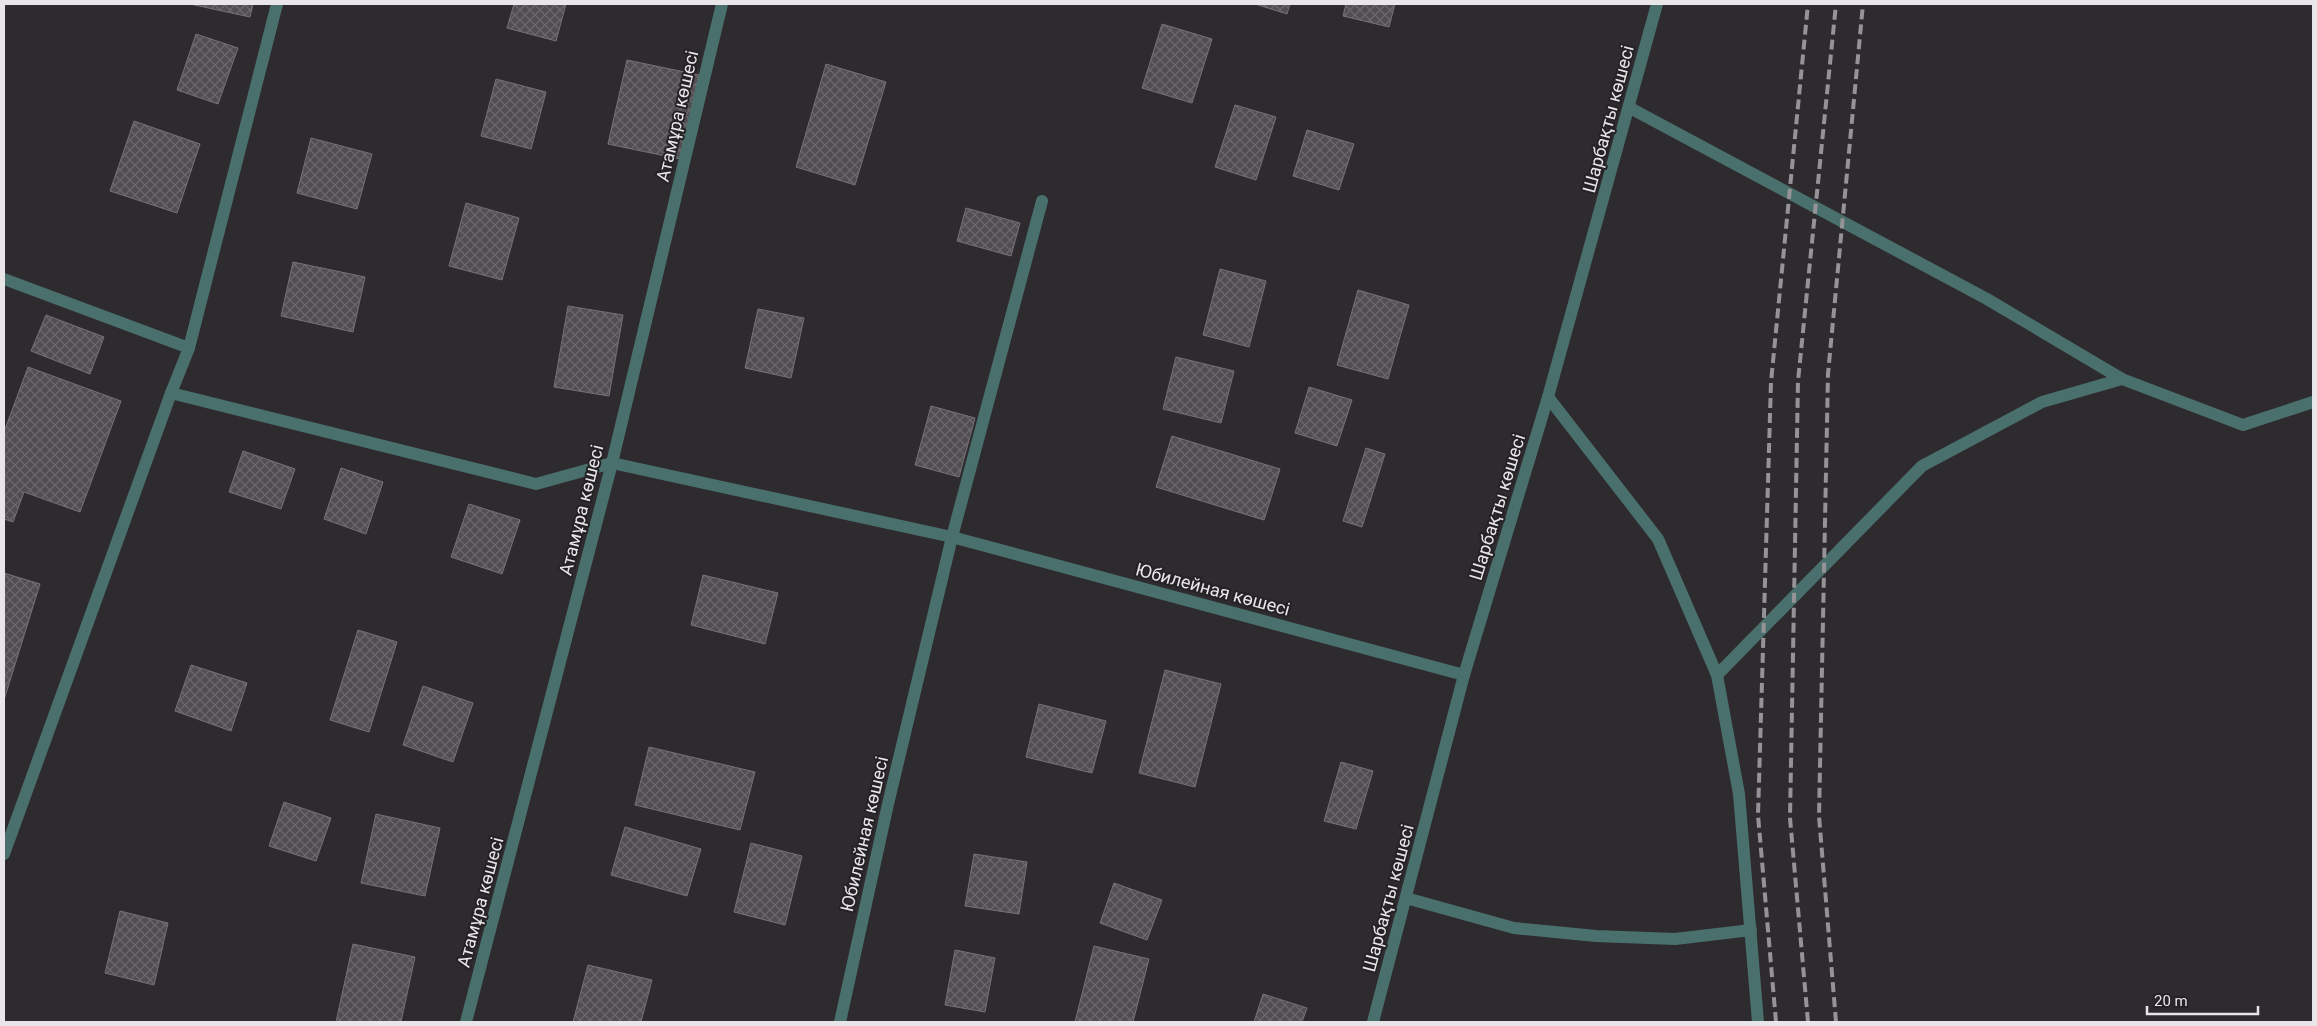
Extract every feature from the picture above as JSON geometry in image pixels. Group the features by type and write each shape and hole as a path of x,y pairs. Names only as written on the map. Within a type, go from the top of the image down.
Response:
{"street":[{"path":"4,854 189,348 277,4"},
{"name":"Атамұра көшесі","path":"466,1022 612,463 722,4"},
{"name":"Шарбақты көшесі","path":"1374,1022 1464,675 1548,397 1630,108 1657,4"},
{"path":"1630,108 1978,294 2122,379 2243,425 2313,402"},
{"name":"Юбилейная көшесі","path":"840,1022 888,804 952,537 1042,201"},
{"path":"4,279 189,348"},
{"path":"1716,675 1922,466 2042,402 2122,379"},
{"path":"171,393 536,484 612,463"},
{"path":"1548,397 1658,539 1716,675 1739,794 1758,1022"},
{"name":"Юбилейная көшесі","path":"612,463 952,537 1464,675"},
{"path":"1406,898 1514,928 1596,936 1675,939 1751,930"}],"building":[{"path":"190,4 253,4 250,17"},
{"path":"514,4 566,4 556,41 507,28"},
{"path":"1255,4 1290,4 1287,14"},
{"path":"1346,4 1395,4 1389,27 1343,16"},
{"path":"1162,24 1212,39 1192,103 1142,88"},
{"path":"196,34 238,48 218,104 177,90"},
{"path":"627,60 699,75 680,159 608,144"},
{"path":"826,64 886,82 855,185 796,167"},
{"path":"496,79 546,92 531,149 481,136"},
{"path":"1235,105 1276,117 1256,180 1215,167"},
{"path":"134,121 200,144 177,213 110,191"},
{"path":"1307,130 1354,144 1339,190 1293,176"},
{"path":"311,138 372,154 357,209 297,193"},
{"path":"466,203 519,218 502,280 449,266"},
{"path":"966,208 1020,223 1011,256 957,241"},
{"path":"293,262 365,277 353,332 281,316"},
{"path":"1220,269 1266,281 1249,347 1203,335"},
{"path":"1358,290 1409,305 1388,379 1337,365"},
{"path":"568,306 623,315 609,396 554,387"},
{"path":"758,309 804,318 791,378 745,368"},
{"path":"46,315 104,337 90,374 31,351"},
{"path":"1176,357 1234,371 1221,423 1163,409"},
{"path":"28,367 121,401 80,512 24,492 13,522 4,519 4,432"},
{"path":"1309,387 1352,400 1337,446 1295,433"},
{"path":"931,406 975,418 959,477 915,465"},
{"path":"1172,436 1280,469 1264,520 1156,487"},
{"path":"1366,448 1385,454 1362,527 1343,521"},
{"path":"243,451 295,469 281,509 229,492"},
{"path":"341,468 383,482 366,534 324,519"},
{"path":"469,504 520,520 502,574 451,557"},
{"path":"4,573 40,584 4,700"},
{"path":"703,575 778,593 765,644 691,625"},
{"path":"358,630 397,642 369,732 330,720"},
{"path":"191,665 247,683 231,731 175,711"},
{"path":"1165,670 1221,684 1195,787 1139,773"},
{"path":"423,686 473,703 453,762 403,745"},
{"path":"1039,704 1106,721 1092,773 1026,757"},
{"path":"649,747 755,772 740,830 635,805"},
{"path":"1341,762 1373,771 1356,829 1324,821"},
{"path":"284,802 331,818 316,861 269,846"},
{"path":"376,814 440,828 425,896 361,883"},
{"path":"625,827 701,849 687,896 611,875"},
{"path":"751,843 802,856 785,925 734,912"},
{"path":"974,854 1027,862 1019,914 965,906"},
{"path":"1114,883 1162,900 1147,940 1100,923"},
{"path":"120,911 168,923 154,985 105,973"},
{"path":"353,944 415,957 401,1022 336,1022"},
{"path":"1094,946 1149,959 1133,1022 1075,1022"},
{"path":"955,950 995,958 985,1012 945,1005"},
{"path":"588,965 652,980 641,1022 573,1022"},
{"path":"1263,994 1307,1008 1302,1022 1254,1022"}],"railway":[{"path":"1776,1022 1758,815 1771,382 1808,4"},
{"path":"1808,1022 1790,818 1798,381 1836,4"},
{"path":"1836,1022 1819,816 1828,374 1863,4"}]}
